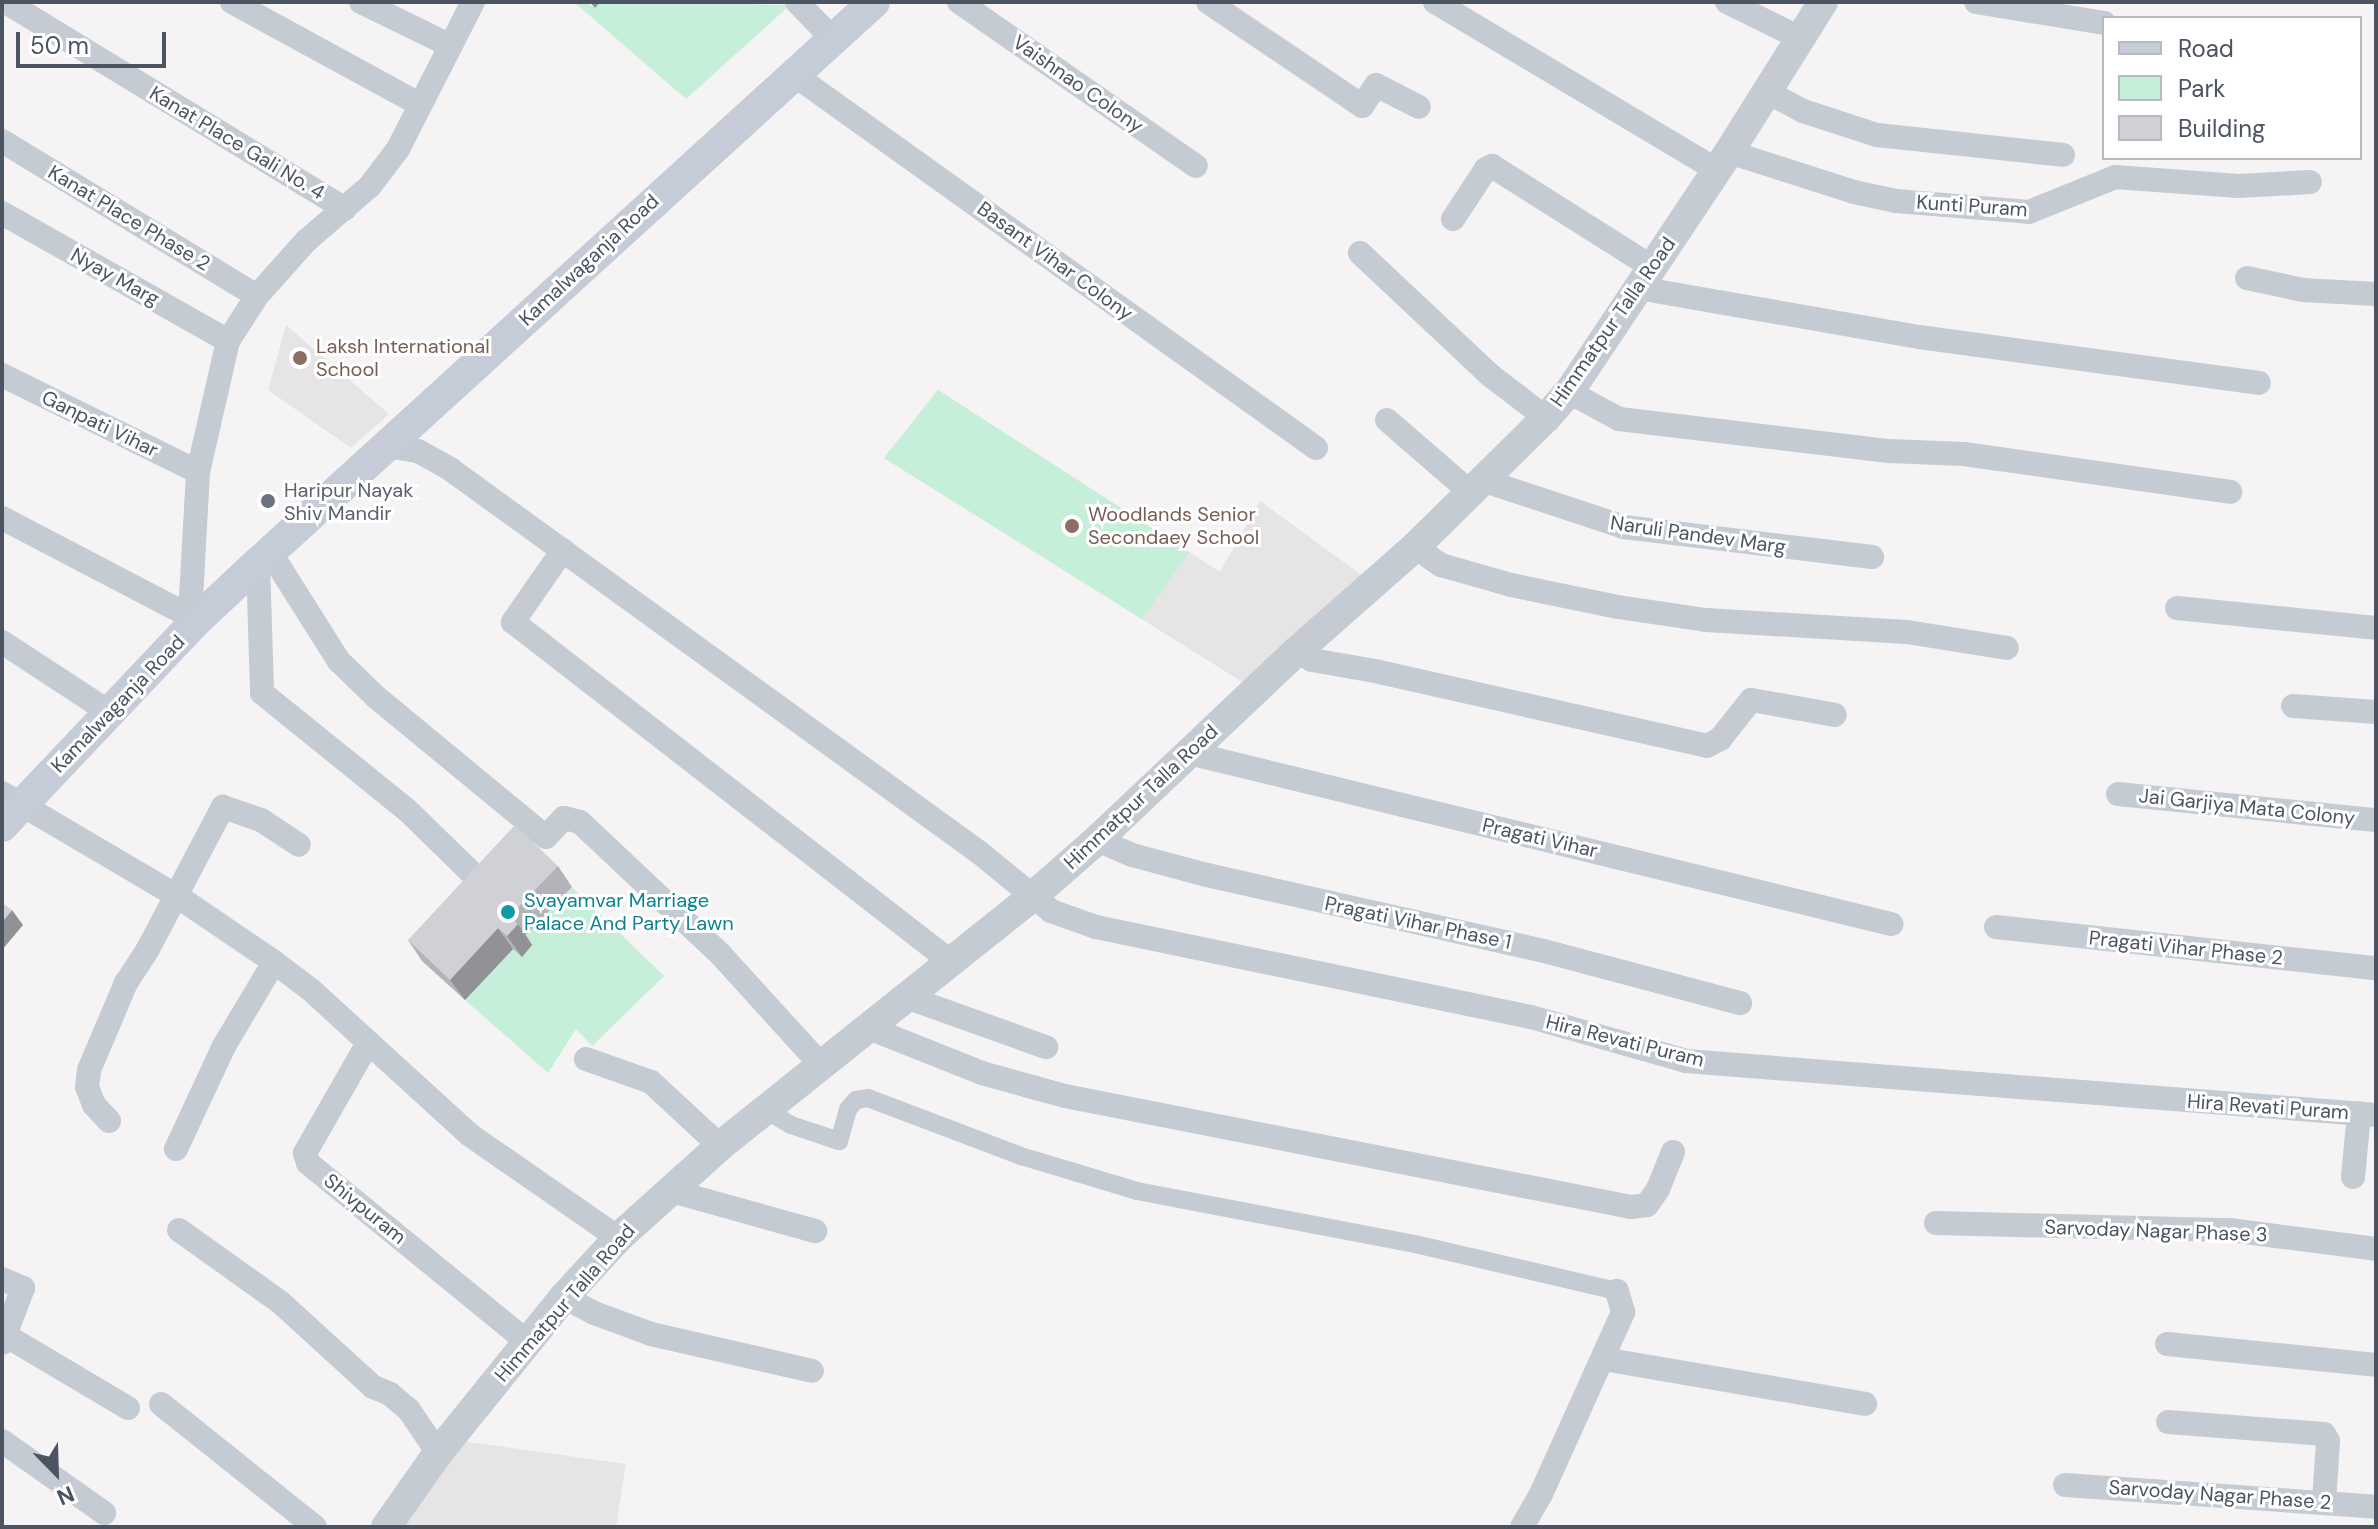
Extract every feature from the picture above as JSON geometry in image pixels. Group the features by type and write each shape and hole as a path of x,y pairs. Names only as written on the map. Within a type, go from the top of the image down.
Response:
{"main road":[{"name":"Kamalwaganja Road","path":"9,808 264,557 874,2"}],"street":[{"name":"Kanat Place Gali No. 4","path":"6,2 345,209"},
{"path":"232,2 419,104"},
{"path":"361,2 449,45"},
{"path":"197,620 191,598 198,472 228,341 257,296 306,241 370,186 398,149 473,2"},
{"path":"797,2 833,39"},
{"name":"Vaishnao Colony","path":"959,2 1196,166"},
{"path":"1208,2 1362,106 1376,85 1419,107"},
{"name":"Kunti Puram","path":"1435,2 1723,161 1896,201 2029,212 2115,177 2239,186 2310,182"},
{"path":"1727,2 1800,38"},
{"name":"Himmatpur Talla Road","path":"386,1527 438,1453 564,1297 668,1190 1033,896 1097,840 1297,651 1415,547 1546,418 1569,392 1723,161 1823,2"},
{"path":"1976,2 2102,23"},
{"name":"Basant Vihar Colony","path":"793,74 1316,448"},
{"path":"1767,92 1803,111 1877,135 2063,155"},
{"name":"Kanat Place Phase 2","path":"2,141 257,296"},
{"path":"1453,219 1486,169 1492,166 1645,278 1950,342 2259,383"},
{"name":"Nyay Marg","path":"2,213 228,341"},
{"path":"1360,253 1490,375 1546,418"},
{"path":"2247,278 2303,290 2376,294"},
{"name":"Ganpati Vihar","path":"2,375 198,472"},
{"path":"1569,392 1619,419 1889,451 1964,454 2230,492"},
{"path":"1387,420 1476,486"},
{"name":"Hira Revati Puram","path":"386,446 418,451 450,469 742,678 1051,911 1096,927 1531,1017 1686,1061 2367,1114"},
{"name":"Naruli Pandev Marg","path":"1476,486 1624,527 1872,557"},
{"path":"2,518 197,620"},
{"path":"1415,547 1441,565 1511,585 1618,607 1706,620 1907,632 2007,648"},
{"path":"563,550 513,622 950,961"},
{"path":"264,557 262,693 407,810 481,882"},
{"path":"264,557 339,661 376,697 546,837 564,818 580,822 721,955 822,1066"},
{"path":"2177,608 2376,628"},
{"path":"2,642 109,712"},
{"path":"1297,651 1312,660 1375,671 1707,746 1728,730 1746,703 1757,698 1835,715"},
{"path":"2293,706 2376,712"},
{"name":"Pragati Vihar","path":"1189,753 1891,924"},
{"name":"Jai Garjiya Mata Colony","path":"2118,794 2376,820"},
{"path":"109,1121 94,1105 87,1087 89,1070 126,983 177,896 223,807 261,820 299,845"},
{"path":"9,808 177,896 274,962 311,990 485,1146 618,1238"},
{"name":"Pragati Vihar Phase 1","path":"1097,840 1132,855 1207,875 1544,951 1740,1003"},
{"name":"Pragati Vihar Phase 2","path":"1996,927 2376,968"},
{"path":"176,1149 224,1046 274,962"},
{"path":"906,997 1046,1047"},
{"path":"869,1028 982,1073 1065,1096 1631,1207 1647,1205 1658,1189 1673,1152"},
{"name":"Shivpuram","path":"368,1043 305,1153 308,1163 529,1343"},
{"path":"586,1059 651,1082 720,1146"},
{"path":"766,1110 791,1125 839,1141 848,1109 856,1100 868,1098 1021,1156 1137,1191 1415,1244 1617,1291 1623,1312 1522,1527"},
{"path":"2353,1177 2367,1114"},
{"path":"668,1190 815,1231"},
{"name":"Sarvoday Nagar Phase 3","path":"1936,1223 2230,1230 2376,1249"},
{"path":"179,1230 280,1302 373,1387 390,1394 409,1410 438,1453"},
{"path":"2,1279 23,1288 4,1339 128,1408"},
{"path":"564,1297 594,1313 651,1334 812,1371"},
{"path":"2167,1344 2376,1365"},
{"path":"1603,1359 1865,1404"},
{"path":"161,1404 315,1527"},
{"path":"2168,1422 2324,1434 2328,1441 2324,1503"},
{"path":"2,1441 104,1513"},
{"name":"Sarvoday Nagar Phase 2","path":"2065,1485 2376,1507"}],"shaded area":[{"name":"Laksh International School","path":"286,325 389,414 351,448 268,390"},
{"name":"Woodlands Senior Secondaey School","path":"938,390 1220,572 1260,501 1363,576 1244,683 884,458"},
{"path":"461,1441 626,1464 616,1527 401,1527"}],"green space":[{"path":"574,2 585,2 595,8 600,2 790,5 686,99"},
{"path":"938,390 1189,552 1142,619 884,458"},
{"path":"572,887 664,976 592,1046 576,1029 548,1073 465,1000 513,949 522,956 524,937"}],"building":[{"path":"515,825 558,866 509,917 518,924 507,936 498,928 450,980 408,940"},
{"path":"2,903 12,910 2,922"}],"place":[{"name":"Laksh International School","path":"300,358"},
{"name":"Haripur Nayak Shiv Mandir","path":"268,501"},
{"name":"Woodlands Senior Secondaey School","path":"1072,526"},
{"name":"Svayamvar Marriage Palace And Party Lawn","path":"508,912"}]}
